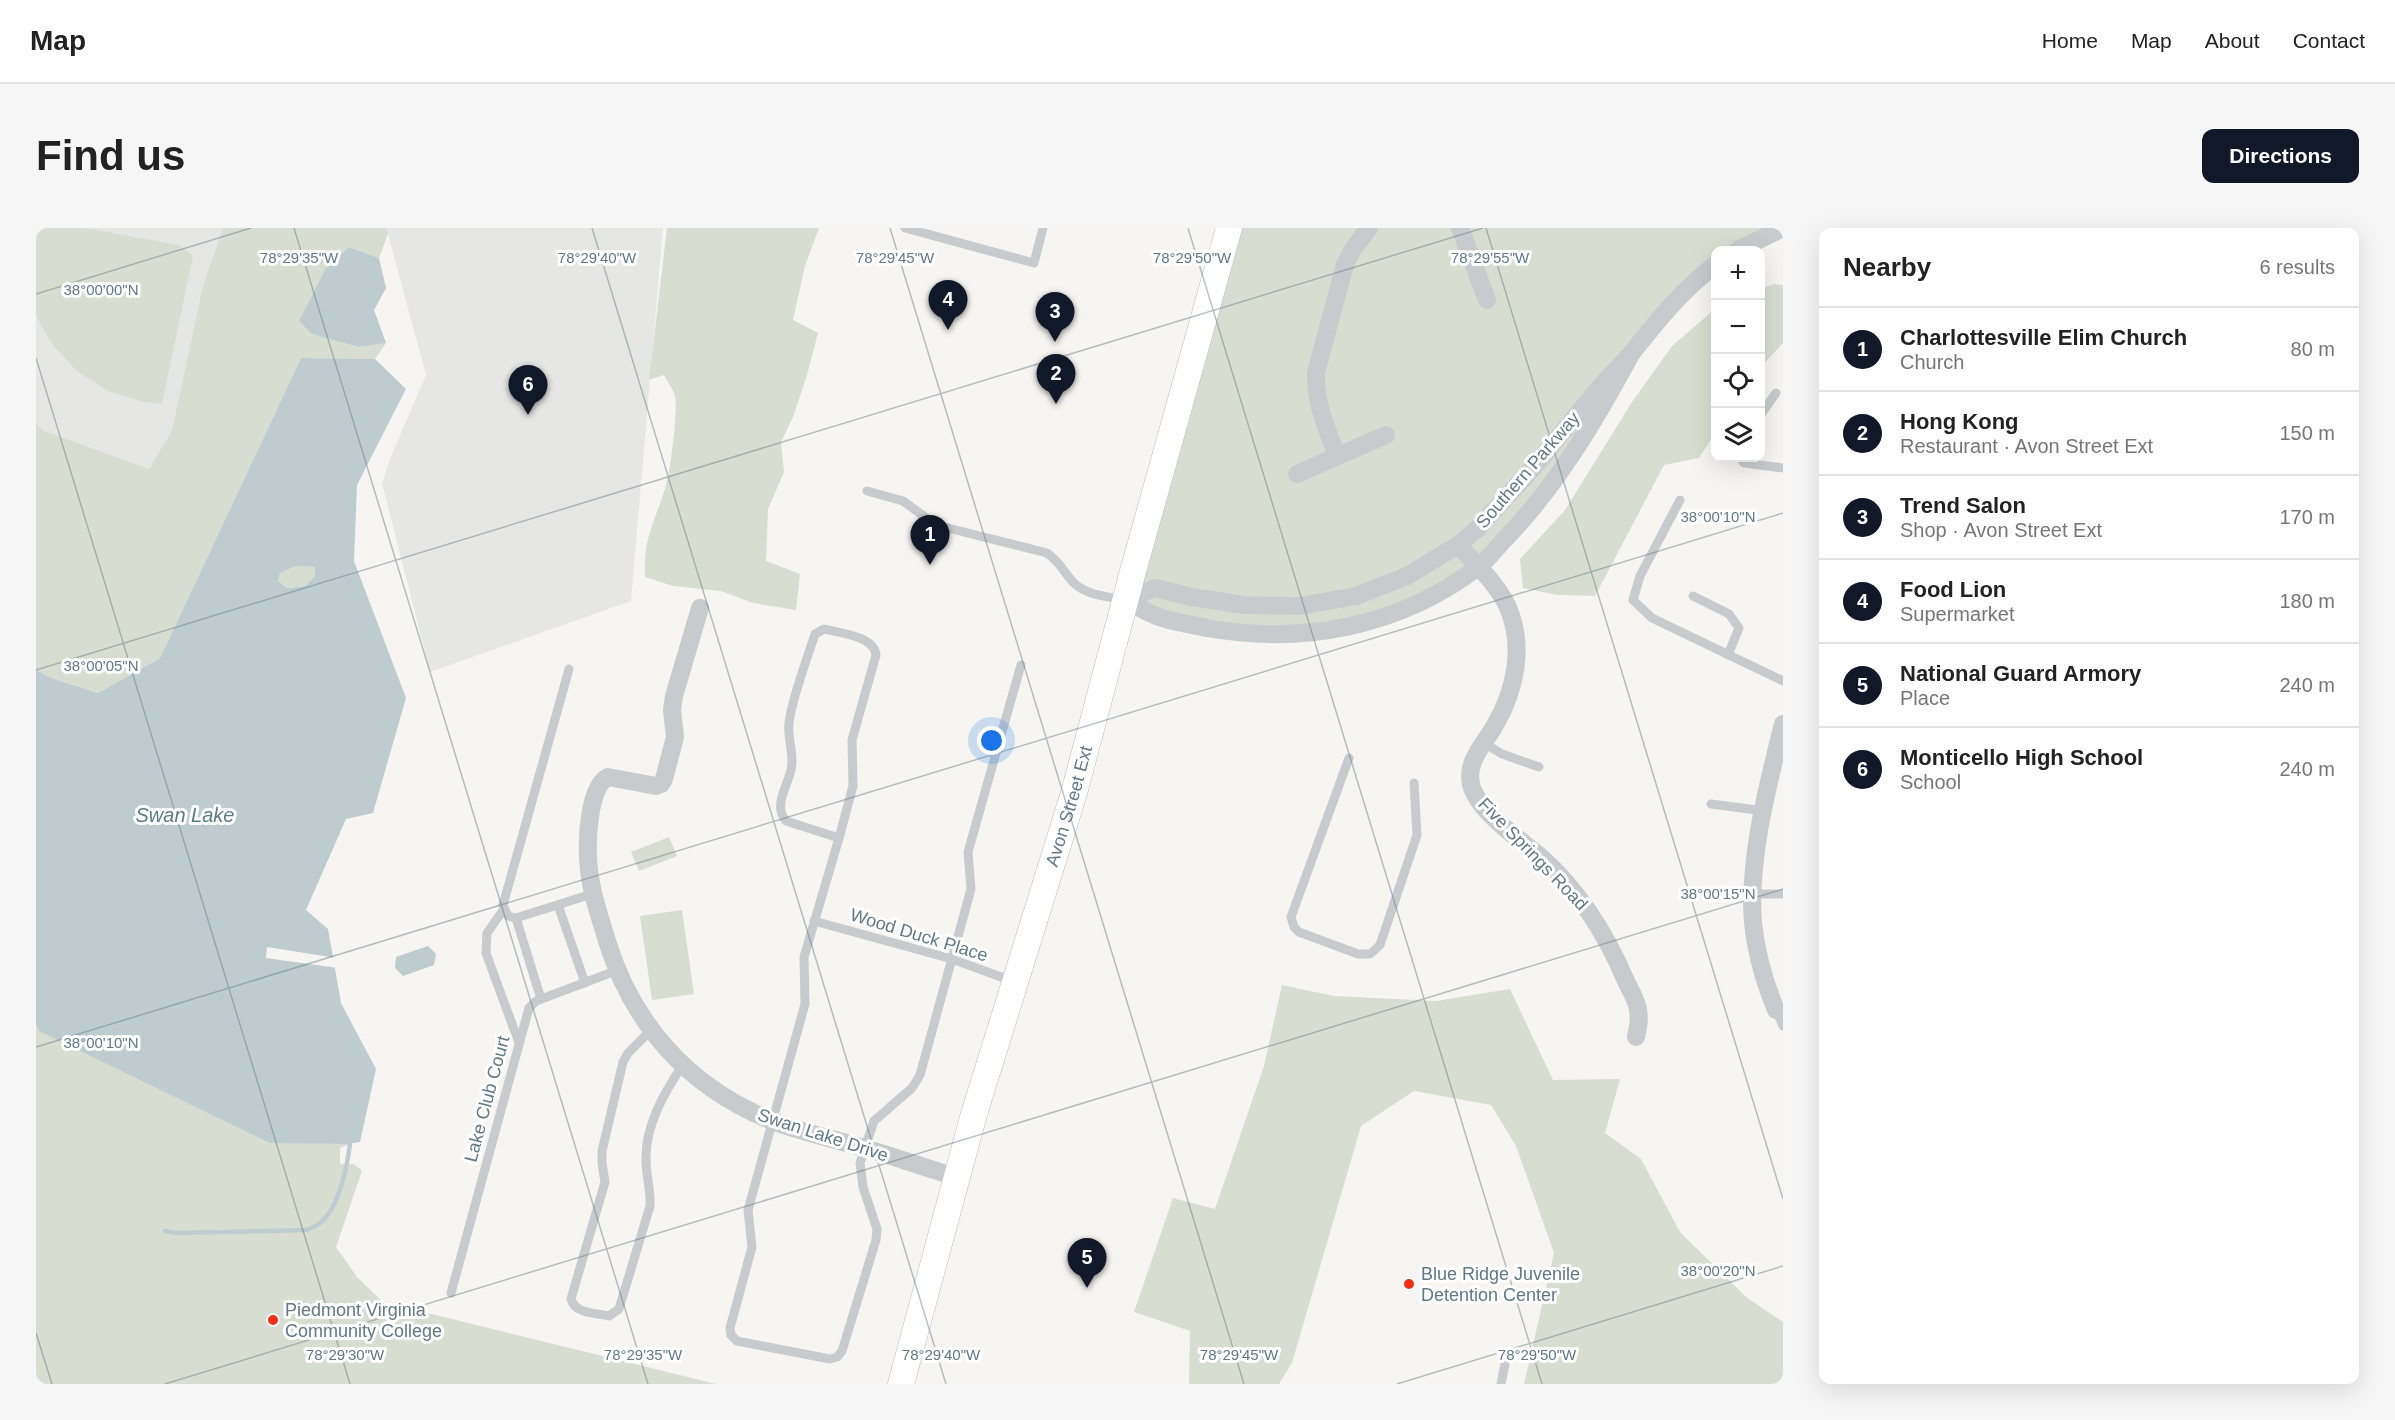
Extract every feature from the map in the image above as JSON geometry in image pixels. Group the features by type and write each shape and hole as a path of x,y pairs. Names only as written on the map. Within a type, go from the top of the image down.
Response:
{"main road":[{"name":"Avon Street Ext","path":"901,1384 1013,982 1074,793 1125,600 1229,228"}],"street":[{"path":"1337,456 1318,407 1315,390 1316,372 1345,266 1353,249 1369,228"},
{"path":"1460,228 1486,300"},
{"path":"1746,246 1783,228"},
{"name":"Southern Parkway","path":"1125,600 1155,588 1191,597 1244,605 1273,607 1330,602 1382,588 1416,571 1458,545 1498,508 1599,388 1631,354 1670,304 1692,282 1711,268"},
{"name":"Southern Parkway","path":"1125,600 1155,616 1179,622 1234,633 1289,635 1344,628 1398,611 1425,599 1479,567 1538,503 1601,409 1631,354"},
{"path":"1297,474 1386,435"},
{"name":"Five Springs Road","path":"1458,545 1479,567 1506,603 1517,641 1517,661 1513,684 1506,705 1472,760 1470,775 1472,788 1491,814 1543,860 1574,891 1592,915 1619,963 1638,1008 1639,1020 1636,1037"},
{"name":"Swan Lake Drive","path":"700,608 674,696 672,710 675,737 664,779 656,786 608,777 597,786 590,819 588,847 592,894 618,970 651,1030 682,1066 740,1107 772,1121 957,1177"},
{"path":"1779,1018 1759,963 1753,920 1753,894 1758,839 1783,724"}],"lane":[{"path":"905,228 1034,263 1043,228"},
{"path":"1765,410 1776,393"},
{"path":"1743,462 1783,468"},
{"path":"867,491 903,501 936,525 1047,553 1060,562 1075,584 1087,592 1125,600"},
{"path":"1680,500 1640,576 1633,600 1652,618 1783,681"},
{"path":"1693,596 1729,614 1739,628 1728,655"},
{"path":"839,838 786,821 779,808 792,768 788,736 789,720 815,634 824,629 870,642 875,648 876,655 852,740 852,786 839,838 804,957 805,1004 748,1210 752,1247 730,1328 731,1335 737,1341 830,1359 837,1357 842,1351 876,1239 877,1229 861,1178 860,1163 864,1148 874,1121 912,1088 920,1075 971,889 968,852 1021,665"},
{"path":"519,1043 486,953 487,933 504,909 506,894 569,669"},
{"path":"1484,742 1502,754 1539,767"},
{"path":"1349,758 1292,917 1293,927 1299,932 1358,954 1370,954 1380,945 1417,835 1414,783"},
{"path":"1711,804 1764,811"},
{"path":"504,909 508,916 516,918 592,894"},
{"path":"1753,894 1783,894"},
{"path":"558,905 585,982"},
{"path":"516,918 541,999 618,970"},
{"name":"Wood Duck Place","path":"814,921 952,959 1013,982"},
{"name":"Lake Club Court","path":"451,1293 529,1008 541,999"},
{"path":"651,1030 628,1053 623,1062 602,1151 605,1182 571,1299 577,1310 609,1316 615,1314 619,1309 650,1206 651,1194 646,1153 663,1095 682,1066"},
{"path":"1501,1384 1506,1364"}],"shaded area":[{"path":"36,228 309,228 100,671 36,634"},
{"path":"36,228 86,228 179,245 193,256 162,404 143,402 108,391 77,371 52,344 36,316"},
{"path":"223,228 387,228 388,234 379,258 349,247 359,347 386,343 375,359 301,358 160,658 98,693 51,678 36,670 36,423 44,431 149,469 172,431 203,286"},
{"path":"355,228 663,228 631,601 430,672 382,483 426,375 388,234"},
{"path":"667,228 819,228 805,266 793,320 818,333 793,417 781,442 784,472 768,509 766,561 800,574 796,610 753,603 721,591 673,586 645,577 647,543 666,484 671,459 676,404 675,396 664,375 649,380"},
{"path":"1229,228 1783,228 1746,246 1711,246 1711,267 1692,282 1601,409 1479,567 1398,611 1262,635 1125,600"},
{"path":"1774,284 1783,285 1783,343 1765,363 1765,300 1765,287"},
{"path":"1711,312 1711,439 1699,458 1664,465 1595,596 1558,595 1523,588 1520,559 1565,510 1632,402 1672,346"},
{"path":"296,566 315,567 315,576 305,586 287,588 278,581 280,573"},
{"path":"669,837 677,856 639,871 631,852"},
{"path":"36,908 270,1142 350,1144 340,1148 340,1164 354,1164 362,1171 336,1247 357,1277 383,1302 716,1384 36,1384"},
{"path":"682,910 694,994 652,1000 640,916"},
{"path":"1282,985 1334,996 1436,1001 1510,989 1553,1080 1620,1079 1605,1133 1641,1159 1680,1232 1746,1297 1783,1322 1783,1384 1524,1384 1554,1253 1516,1146 1491,1105 1414,1091 1361,1126 1292,1363 1279,1384 1189,1384 1190,1331 1134,1312 1173,1198 1215,1209 1264,1066"}],"water":[{"path":"349,247 379,258 386,288 374,310 386,343 359,347 312,334 299,321 325,270"},
{"name":"Swan Lake","path":"301,358 375,359 406,389 357,485 354,561 406,698 373,813 346,819 306,910 328,929 341,1003 376,1069 360,1142 347,1144 270,1143 39,1031 36,1023 36,670 51,678 98,693 160,658","holes":["296,566 315,567 315,576 305,586 287,588 278,581 280,573"]},
{"path":"428,946 436,954 434,965 403,976 395,968 396,957"}],"pier":[{"path":"267,947 336,958 338,968 266,958"}],"waterway":[{"path":"165,1231 177,1233 307,1230 320,1223 332,1208 344,1175 350,1144"}],"place":[{"name":"Food Lion","path":"948,330"},
{"name":"Trend Salon","path":"1055,342"},
{"name":"Hong Kong","path":"1056,404"},
{"name":"Monticello High School","path":"528,415"},
{"name":"Charlottesville Elim Church","path":"930,565"},
{"name":"Blue Ridge Juvenile Detention Center","path":"1409,1284"},
{"name":"National Guard Armory","path":"1087,1288"},
{"name":"Piedmont Virginia Community College","path":"273,1320"}]}
